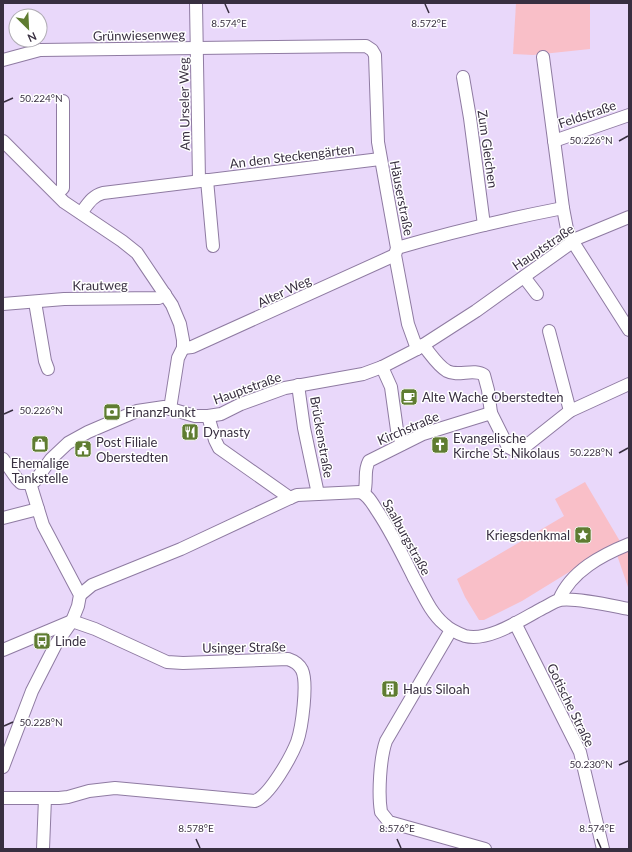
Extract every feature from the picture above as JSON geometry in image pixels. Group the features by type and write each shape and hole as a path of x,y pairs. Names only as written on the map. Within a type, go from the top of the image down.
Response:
{"street":[{"name":"Am Urseler Weg","path":"196,3 203,181"},
{"name":"Grünwiesenweg","path":"3,60 40,50 366,46 372,50"},
{"name":"Häuserstraße","path":"372,50 375,55 380,160 408,324 420,347"},
{"name":"Feldstraße","path":"543,57 567,229 573,242 629,330"},
{"name":"Zum Gleichen","path":"463,77 484,225"},
{"path":"57,194 63,188 63,101"},
{"name":"Feldstraße","path":"554,140 629,114"},
{"path":"3,141 64,202 122,241 137,253 172,305 178,319 183,340 183,348 178,358 170,408"},
{"name":"An den Steckengärten","path":"81,214 96,195 103,193 380,160"},
{"path":"203,181 213,246"},
{"name":"Alter Weg","path":"183,348 192,347 396,252 440,235 563,208"},
{"name":"Hauptstraße","path":"30,483 39,476 58,451 76,438 137,412 154,408 170,408 195,416 221,414 267,394 298,385 363,374 382,367 420,347 476,311 573,242 629,217"},
{"path":"524,276 538,294"},
{"name":"Krautweg","path":"3,304 102,298 159,298 165,294"},
{"path":"35,302 45,362 48,369"},
{"path":"549,331 570,411"},
{"path":"420,347 440,366 448,371 479,373 484,375 488,390 491,413 508,447 514,450 522,449 570,411 629,384"},
{"path":"382,367 392,387 397,430 402,444"},
{"name":"Brückenstraße","path":"298,385 304,428 318,494"},
{"name":"Kirchstraße","path":"364,493 367,480 365,468 369,461 438,428 491,413"},
{"path":"208,416 217,444 226,453 290,498"},
{"path":"3,459 17,480 21,483 30,483 43,524 80,595 78,606 72,621 56,644 32,691 3,767"},
{"name":"Saalburgstraße","path":"80,595 92,585 102,580 180,549 297,495 352,492 364,493 369,499 389,528 430,607 443,624 451,630 466,636 480,638 515,623 559,600"},
{"path":"3,518 38,509"},
{"path":"629,544 583,568 562,593 559,600 570,600 629,609"},
{"path":"3,650 72,621"},
{"name":"Usinger Straße","path":"3,798 68,797 89,791 115,788 255,801 264,796 287,763 297,741 301,728 303,712 304,675 301,668 293,660 184,663 167,662 95,629 72,621"},
{"name":"Gotische Straße","path":"515,623 577,746 583,764 603,849"},
{"path":"451,630 382,750 381,812 389,822 485,849"},
{"path":"43,849 45,798"}],"shaded area":[{"path":"516,3 590,3 590,49 533,55 513,54"},
{"path":"585,482 621,543 592,558 522,601 484,620 479,620 465,597 457,579 564,516 555,499"},
{"path":"629,537 629,590 617,555 627,549 622,540"}],"place":[{"name":"Alte Wache Oberstedten","path":"409,397"},
{"name":"FinanzPunkt","path":"112,412"},
{"name":"Dynasty","path":"190,432"},
{"name":"Ehemalige Tankstelle","path":"40,444"},
{"name":"Evangelische Kirche St. Nikolaus","path":"440,445"},
{"name":"Post Filiale Oberstedten","path":"83,449"},
{"name":"Kriegsdenkmal","path":"583,535"},
{"name":"Linde","path":"42,641"},
{"name":"Haus Siloah","path":"390,689"}]}
